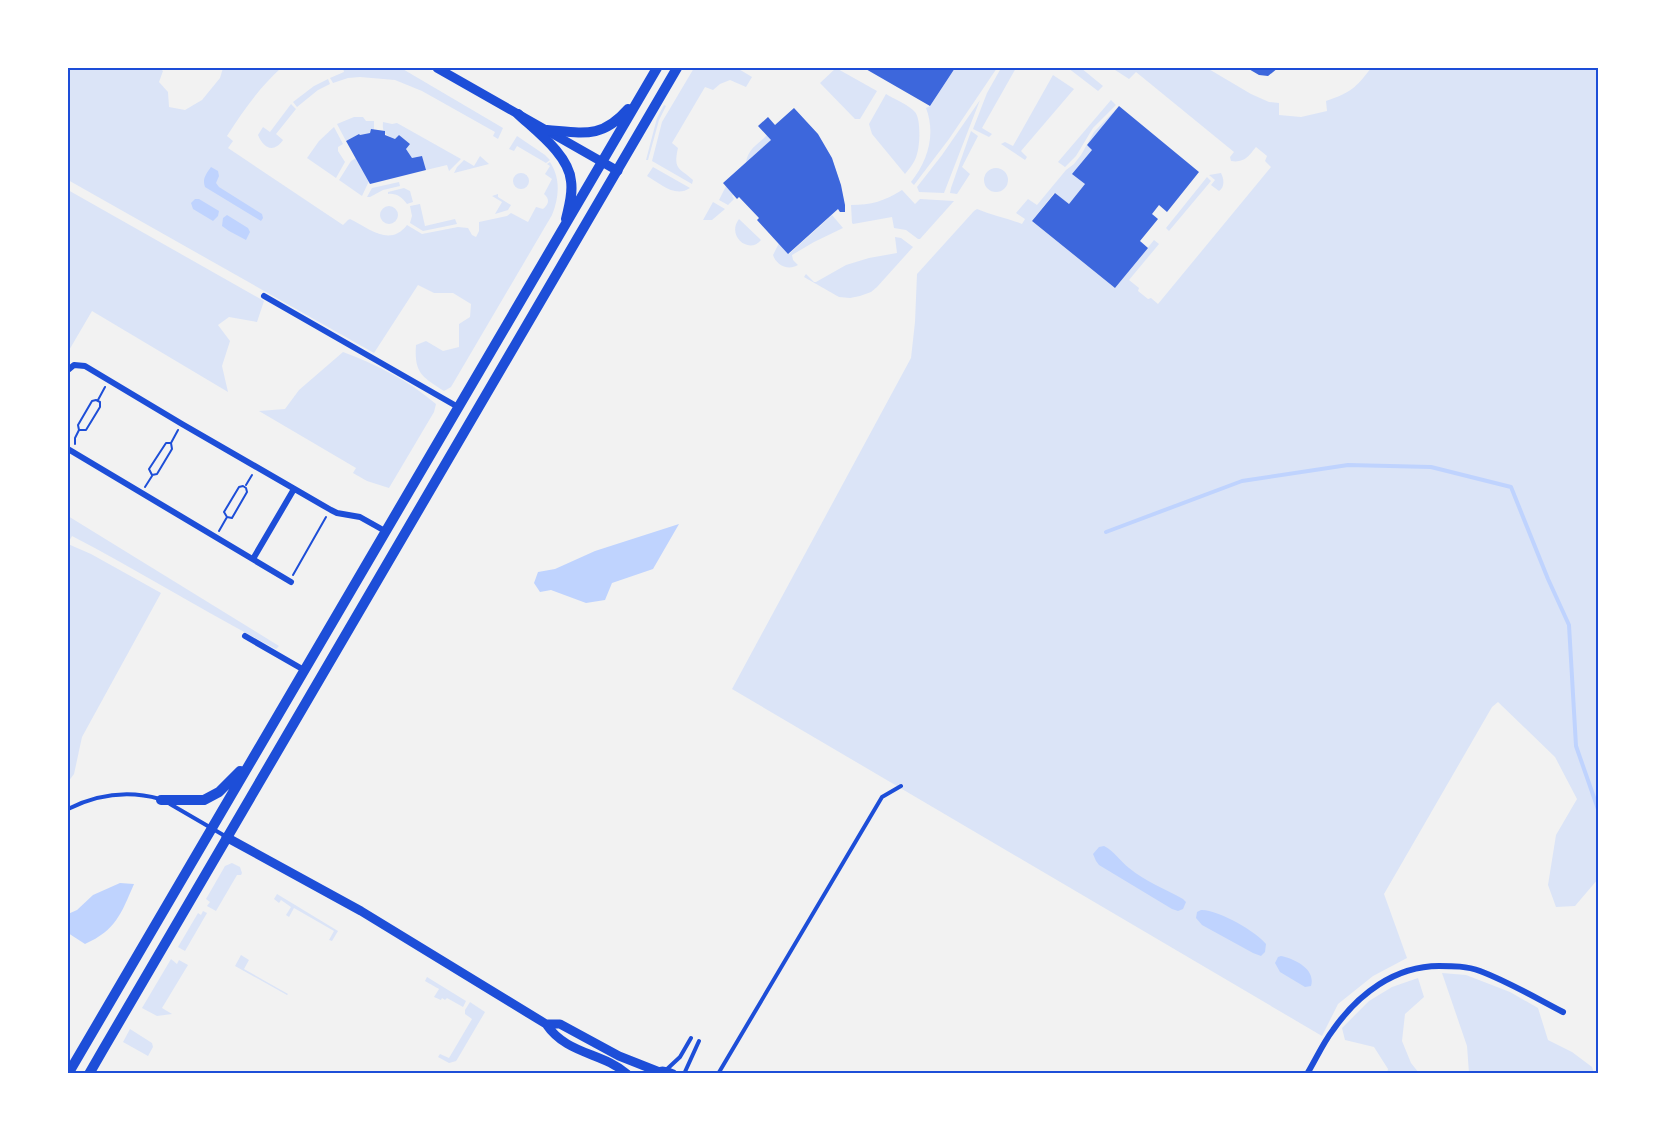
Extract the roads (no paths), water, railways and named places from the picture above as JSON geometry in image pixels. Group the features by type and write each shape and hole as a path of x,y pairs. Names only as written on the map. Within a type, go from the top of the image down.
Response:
{"main road":[{"path":"68,1074 657,68"},
{"path":"89,1074 677,68"},
{"path":"547,130 587,133 602,130 621,117 646,88"},
{"path":"518,114 553,147 569,171 572,182 571,196 563,231"},
{"path":"161,800 204,800 219,792 238,774 264,739"}],"street":[{"path":"437,68 618,171"},
{"path":"264,296 458,407"},
{"path":"68,370 74,365 85,366 331,510 360,517 386,531"},
{"path":"68,449 290,581"},
{"path":"253,559 294,489"},
{"path":"245,636 304,670"},
{"path":"226,837 361,911 546,1024 553,1035 580,1051 616,1065 627,1074"},
{"path":"1307,1074 1332,1030 1365,994 1383,981 1426,966 1457,966 1479,970 1563,1012"},
{"path":"546,1024 560,1024 619,1056 662,1072"}],"lane":[{"path":"718,1074 882,797 901,786"},
{"path":"68,809 91,799 118,794 145,795 161,800 226,837"},
{"path":"662,1072 680,1057 691,1038"},
{"path":"684,1074 699,1041"}],"water":[{"path":"211,167 218,171 219,176 216,183 219,187 262,214 261,221 205,187 204,179"},
{"path":"195,199 219,211 218,216 213,221 193,209 191,203"},
{"path":"227,215 248,228 250,232 246,240 222,226 223,218"},
{"path":"679,524 653,569 612,583 605,600 586,603 551,590 540,592 534,583 538,572 555,569 595,551"},
{"path":"1104,846 1135,873 1183,899 1186,902 1183,909 1178,911 1172,909 1099,865 1093,854 1099,847"},
{"path":"120,883 134,884 111,927 85,944 68,933 68,914 77,910 93,895"},
{"path":"1201,910 1217,913 1246,928 1266,944 1265,952 1261,956 1253,953 1202,925 1196,918 1197,912"},
{"path":"1281,956 1298,962 1307,970 1312,980 1311,986 1305,987 1280,972 1275,963"}],"waterway":[{"path":"1106,532 1242,481 1348,465 1431,467 1511,487 1569,625 1576,746 1598,809"}]}
